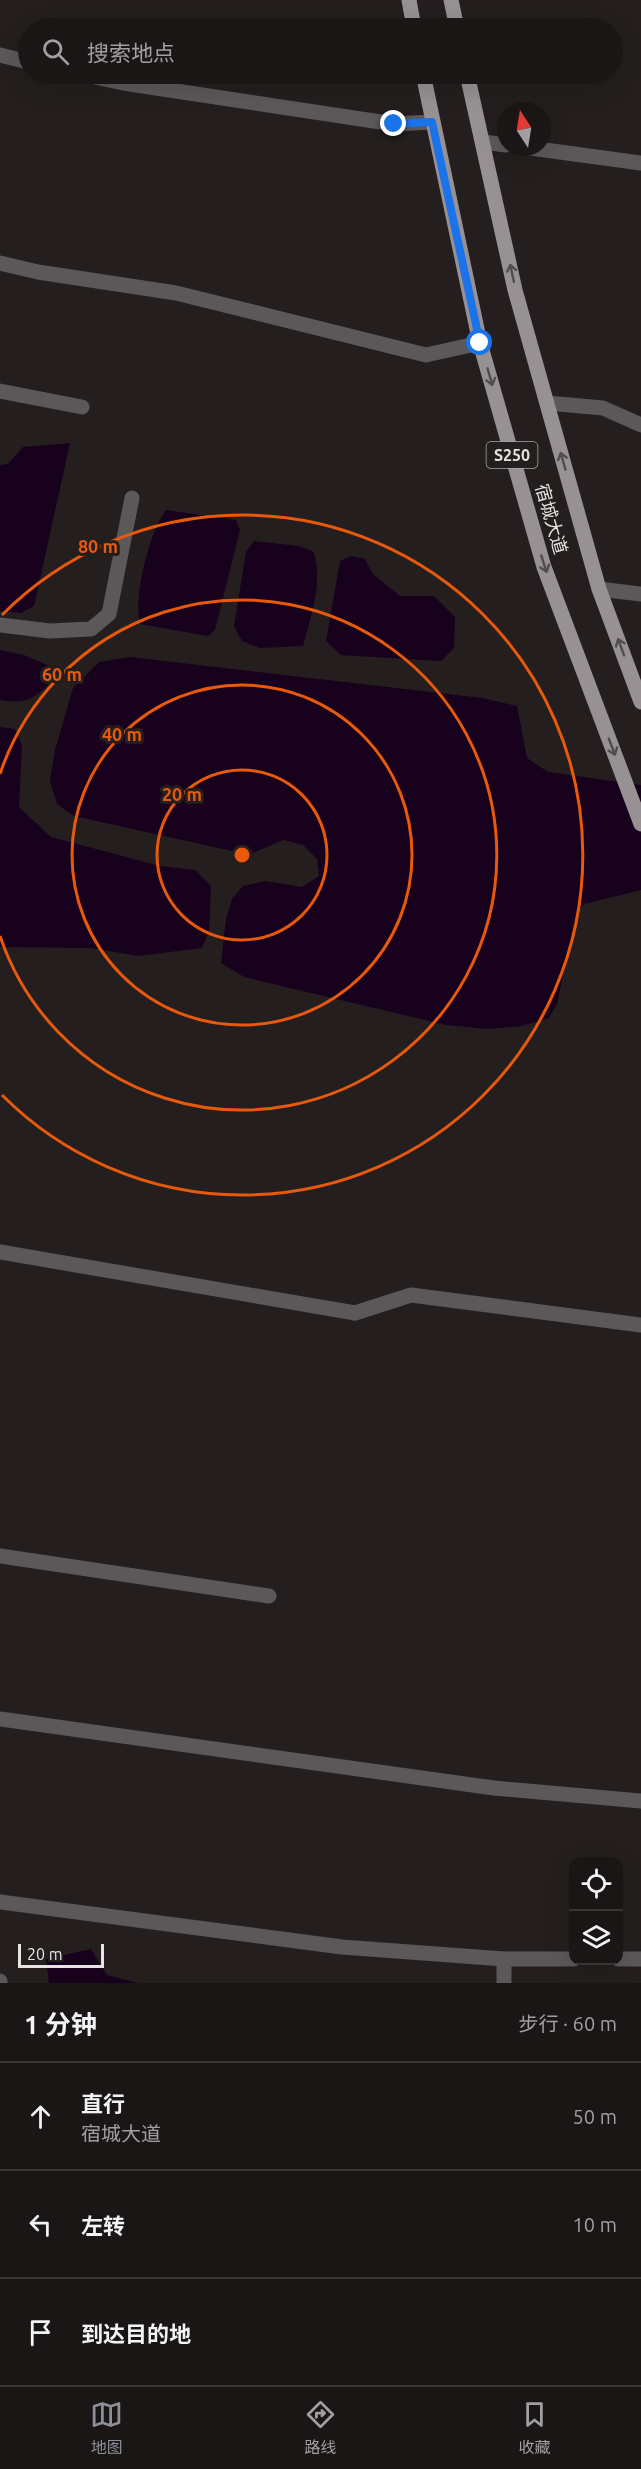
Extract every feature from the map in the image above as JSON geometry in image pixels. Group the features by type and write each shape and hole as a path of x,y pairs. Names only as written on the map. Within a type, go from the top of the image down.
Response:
{"main road":[{"path":"409,0 412,18"},
{"path":"451,0 455,18"},
{"name":"宿城大道","path":"425,84 480,343 544,567 641,824"},
{"name":"宿城大道","path":"469,84 515,290 599,589 641,702"}],"street":[{"path":"0,56 18,60"},
{"path":"130,84 394,124 432,122"},
{"path":"483,142 497,144"},
{"path":"551,151 641,163"},
{"path":"0,263 38,272 176,293 426,355 480,343"},
{"path":"0,391 82,407"},
{"path":"547,403 603,408 641,425"},
{"path":"0,625 50,632 91,629 108,614 132,498"},
{"path":"599,589 641,594"},
{"path":"0,1251 355,1313 411,1295 641,1325"},
{"path":"0,1556 269,1596"},
{"path":"0,1719 494,1788 641,1801"},
{"path":"0,1902 342,1947 504,1959 569,1959"},
{"path":"504,1959 504,1983"},
{"path":"623,1959 641,1959"}],"shaded area":[{"path":"70,443 34,606 21,613 0,611 0,465 8,464 23,447"},
{"path":"166,510 236,520 240,530 215,630 208,636 140,624 138,612 144,565 154,534"},
{"path":"254,541 299,546 314,552 317,588 303,646 260,648 242,641 234,626 246,552"},
{"path":"351,556 365,559 373,574 400,596 434,596 455,617 454,648 441,661 341,655 326,641 340,561"},
{"path":"0,650 24,655 49,666 49,684 27,700 0,700"},
{"path":"130,657 482,698 517,706 527,758 548,772 641,785 641,890 584,904 576,914 557,1004 549,1018 522,1026 488,1029 446,1025 244,977 221,963 226,919 232,899 243,886 266,881 302,887 319,876 317,859 303,845 283,840 253,853 232,851 74,816 57,804 50,781 55,750 73,688 99,662"},
{"path":"0,727 15,729 22,745 19,807 51,837 160,866 195,870 211,886 209,932 202,948 138,956 92,948 0,947"},
{"path":"91,1949 107,1975 138,1983 49,1983 46,1959"}],"route":[{"path":"394,124 432,122 480,343"}]}
